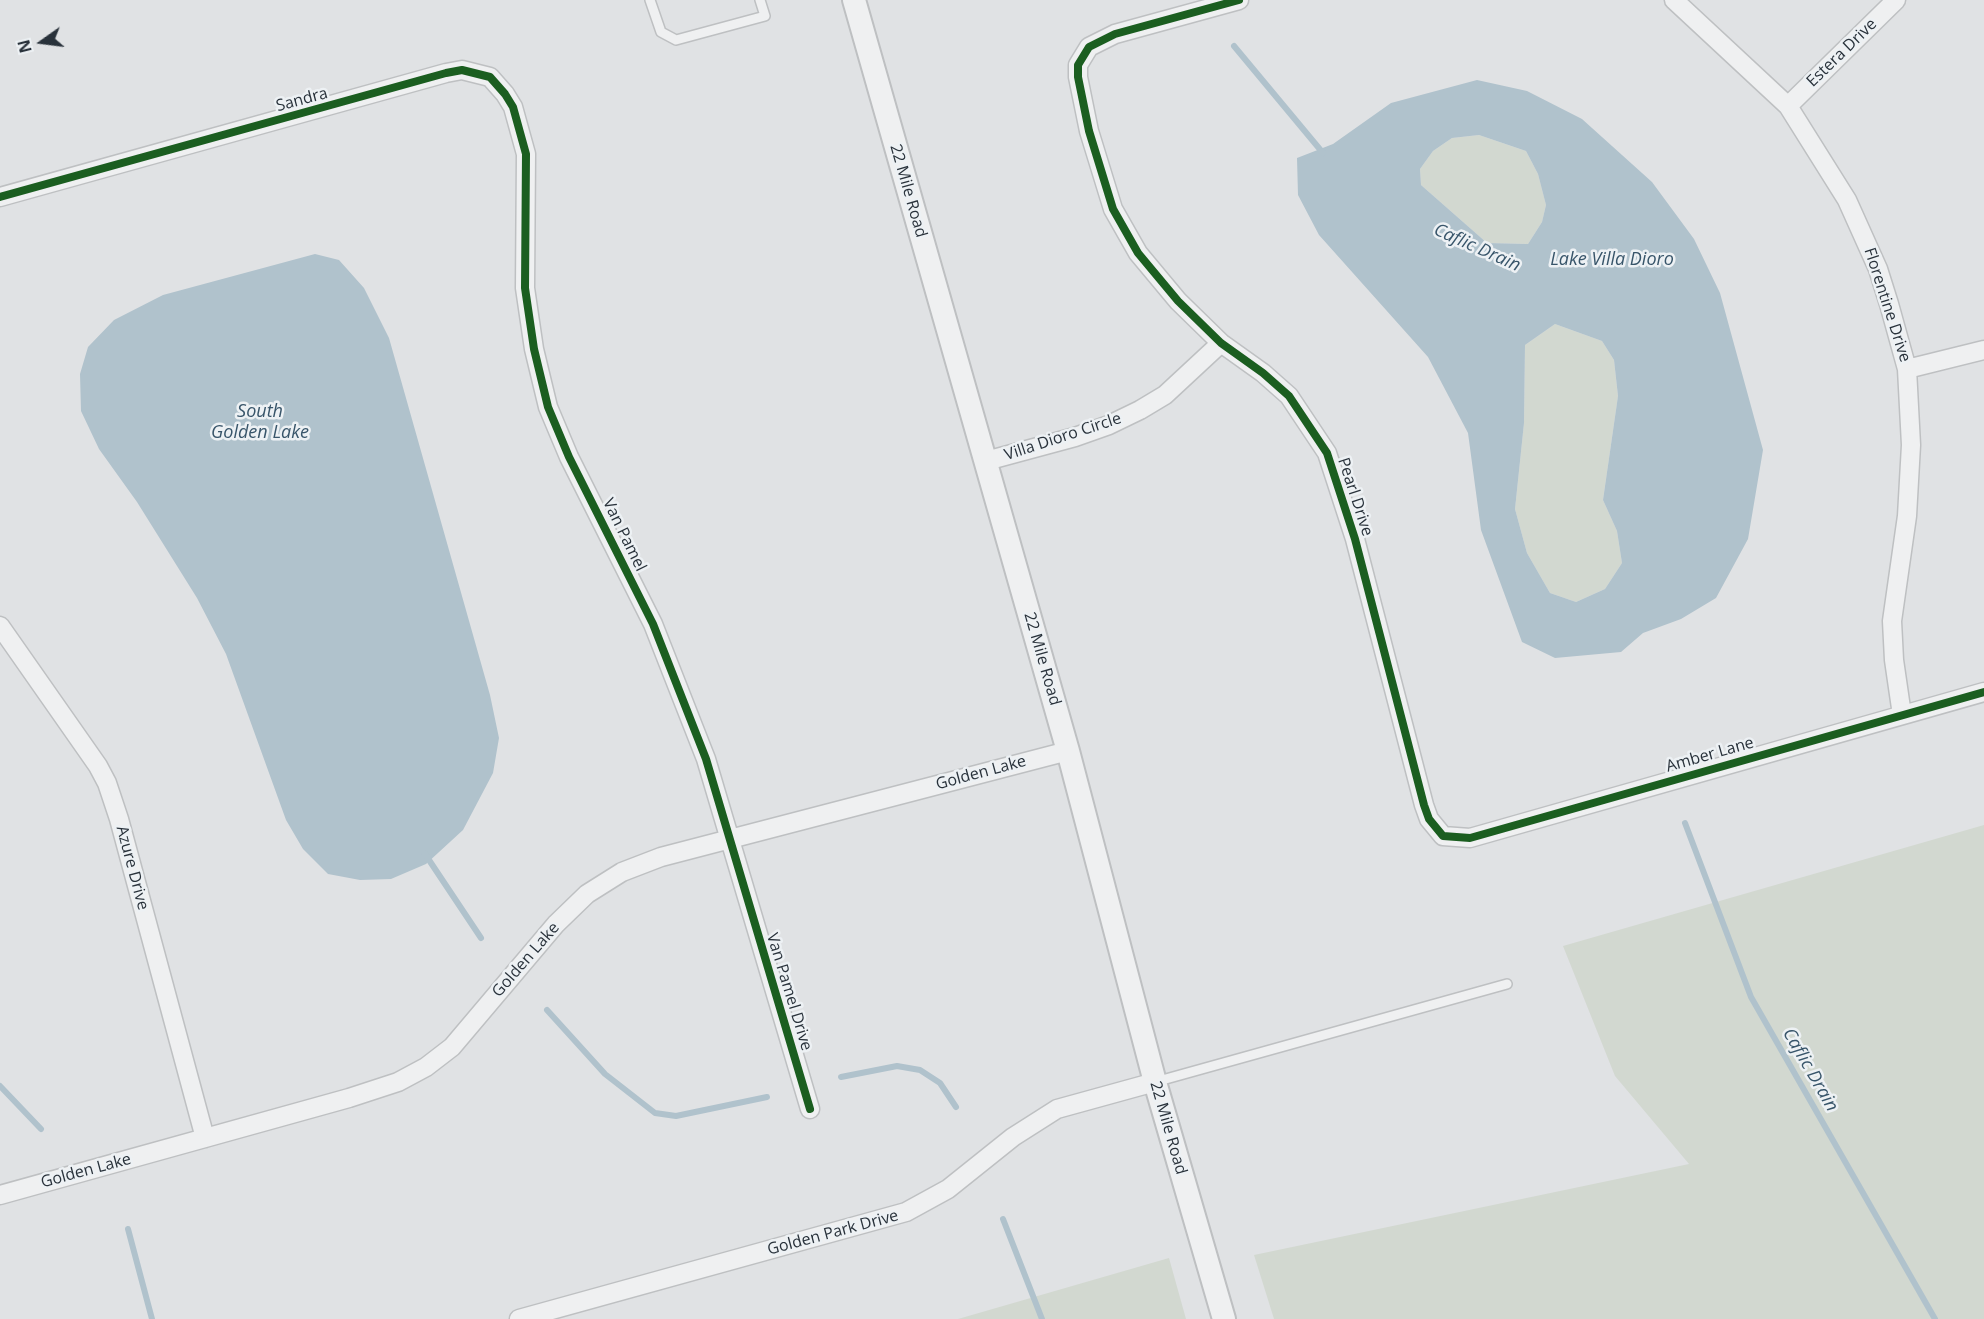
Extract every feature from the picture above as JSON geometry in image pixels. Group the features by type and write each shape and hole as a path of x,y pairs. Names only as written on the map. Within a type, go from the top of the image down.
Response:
{"street":[{"name":"22 Mile Road","path":"854,0 1068,751 1155,1082 1224,1319"},
{"name":"Pearl Drive","path":"1239,0 1115,34 1089,47 1078,65 1078,77 1089,131 1113,209 1138,253 1178,301 1221,343 1263,373 1289,396 1327,453 1355,539 1424,806 1429,819 1443,836"},
{"name":"Florentine Drive","path":"1674,0 1788,106 1847,200 1878,269 1907,369 1911,482 1892,639 1902,715"},
{"name":"Estera Drive","path":"1788,106 1896,0"},
{"name":"Sandra","path":"0,197 462,70 490,77 513,107 526,154 526,192"},
{"name":"Van Pamel","path":"526,192 525,288 534,349 548,406 569,457 652,624 706,759 742,883"},
{"name":"Villa Dioro Circle","path":"986,462 1075,437 1140,410 1189,375 1221,343"},
{"path":"1907,369 1984,350"},
{"name":"Azure Drive","path":"0,626 98,766 107,783 119,819 205,1138"},
{"name":"Amber Lane","path":"1443,836 1470,838 1984,692"},
{"name":"Golden Lake","path":"0,1195 349,1098 398,1082 426,1067 452,1047 556,924 587,894 622,872 661,857 730,838 1068,751"},
{"name":"Van Pamel Drive","path":"742,883 810,1109"},
{"name":"Golden Park Drive","path":"519,1319 906,1212 948,1189 1013,1137 1057,1110 1155,1082"}],"lane":[{"path":"650,0 661,32 676,40 765,16 760,0"},
{"path":"1155,1082 1507,984"}],"shaded area":[{"path":"1479,135 1526,151 1538,174 1546,205 1542,222 1528,244 1487,243 1421,185 1420,169 1433,151 1452,138"},
{"path":"1555,324 1602,341 1614,360 1618,396 1603,500 1617,531 1622,563 1605,589 1576,602 1550,593 1527,553 1515,509 1524,423 1525,345"},
{"path":"1984,825 1984,1319 1274,1319 1254,1255 1689,1164 1615,1076 1563,946"},
{"path":"1169,1258 1186,1319 958,1319"}],"water":[{"name":"Lake Villa Dioro","path":"1477,80 1527,91 1582,119 1652,182 1694,239 1720,293 1763,450 1748,539 1716,598 1681,619 1643,633 1621,652 1555,658 1522,642 1481,530 1468,433 1428,357 1319,235 1298,195 1297,158 1333,144 1391,103","holes":["1479,135 1526,151 1538,174 1546,205 1542,222 1528,244 1487,243 1421,185 1420,169 1433,151 1452,138","1555,324 1602,341 1614,360 1618,396 1603,500 1617,531 1622,563 1605,589 1576,602 1550,593 1527,553 1515,509 1524,423 1525,345"]},
{"name":"South Golden Lake","path":"315,254 339,260 364,288 389,338 490,695 499,738 493,773 463,830 426,864 391,879 360,880 328,874 303,849 286,820 226,654 197,598 137,502 99,449 81,411 80,374 88,347 114,320 163,295"}],"waterway":[{"name":"Caflic Drain","path":"1234,46 1323,153"},
{"name":"Caflic Drain","path":"1685,823 1751,997 1935,1319"},
{"path":"425,854 481,938"},
{"path":"547,1010 605,1074 655,1113 676,1116 767,1097"},
{"path":"841,1077 897,1066 920,1070 940,1083 956,1107"},
{"path":"0,1086 41,1129"},
{"path":"1003,1219 1042,1319"},
{"path":"128,1229 152,1319"}],"cycle path":[{"path":"1239,0 1115,34 1089,47 1078,65 1078,77 1089,131 1113,209 1138,253 1178,301 1221,343 1263,373 1289,396 1327,453 1355,539 1424,805 1429,819 1443,836 1470,838 1984,692"},
{"path":"0,197 446,73 462,70 490,77 513,107 526,154 525,288 534,349 548,407 569,457 653,624 706,759 810,1109"}]}
